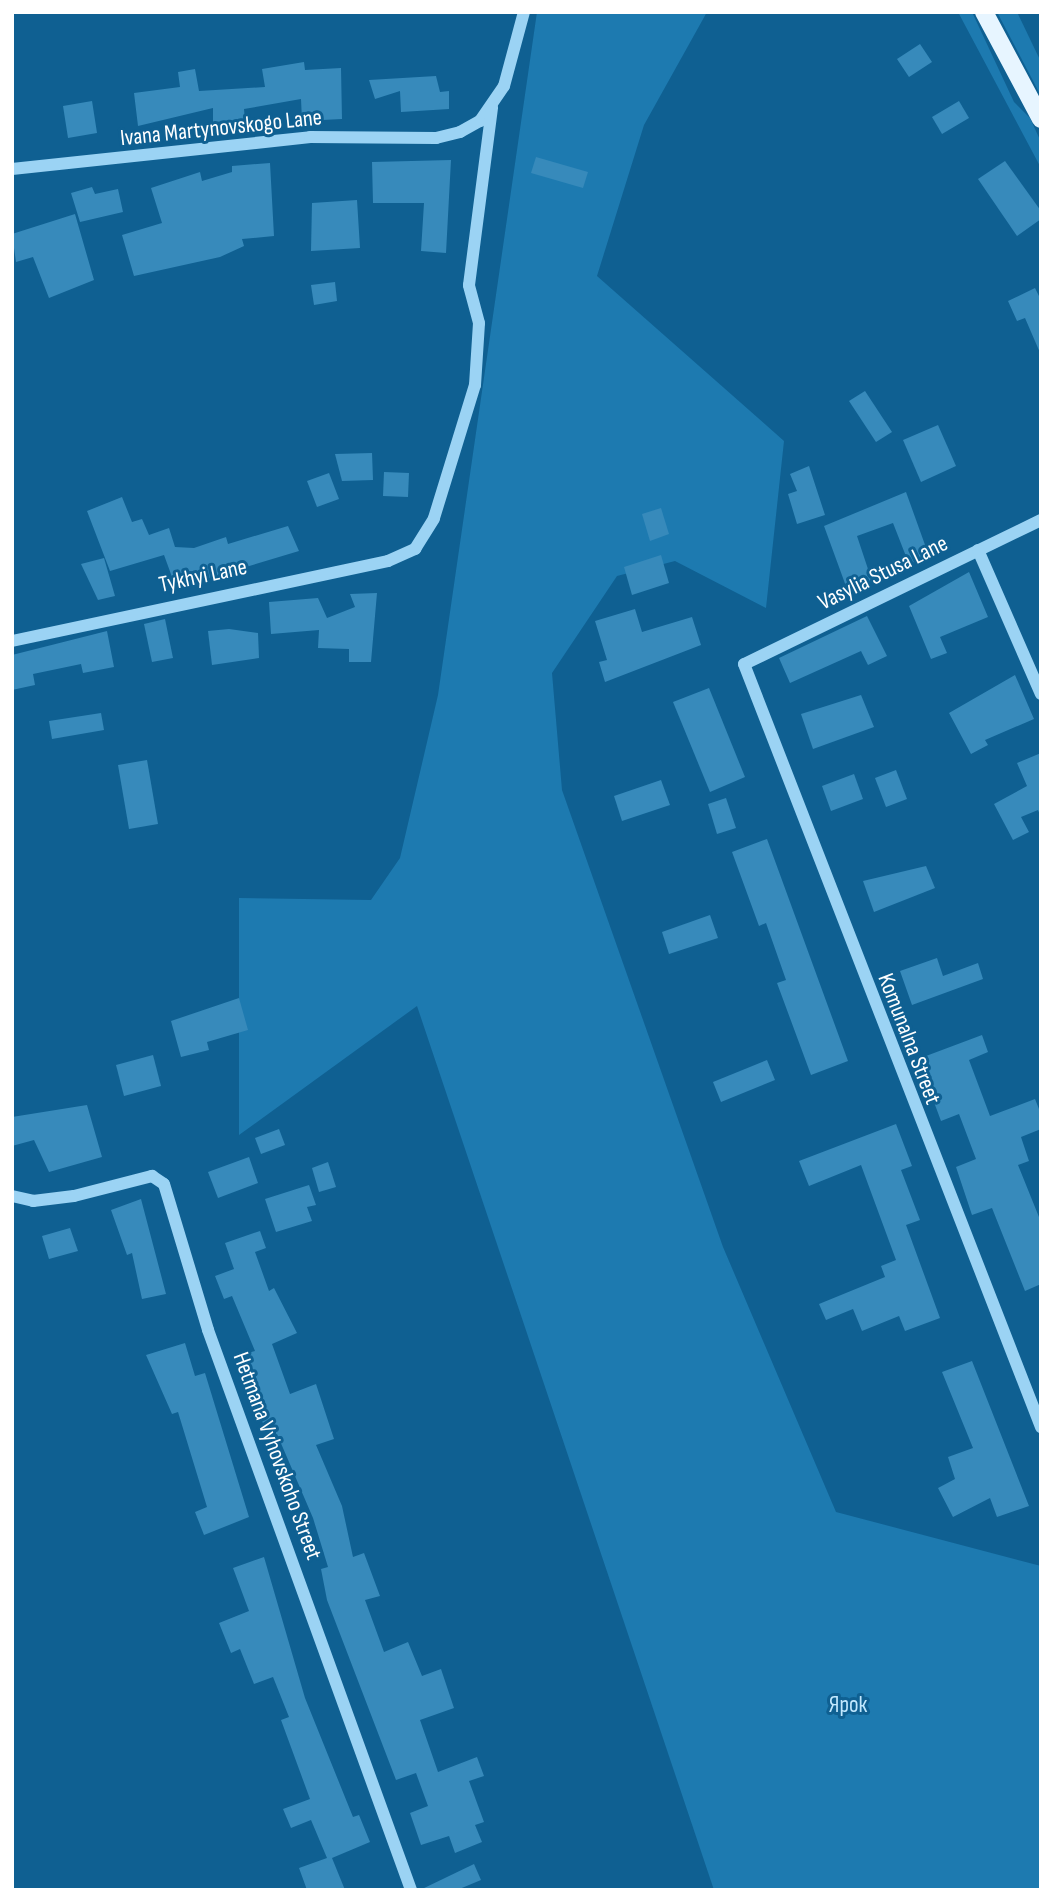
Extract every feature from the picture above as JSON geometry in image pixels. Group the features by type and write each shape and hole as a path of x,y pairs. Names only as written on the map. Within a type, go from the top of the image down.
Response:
{"main road":[{"path":"984,12 1041,119"}],"street":[{"name":"Ivana Martynovskogo Lane","path":"12,169 310,136 436,138 480,121 492,107 504,86 524,12"},
{"name":"Tykhyi Lane","path":"12,641 404,556 434,518 475,385 479,323 469,285 492,107"},
{"name":"Vasylia Stusa Lane","path":"744,664 1041,520"},
{"path":"978,550 1041,694"},
{"name":"Komunalna Street","path":"744,664 1041,1427"},
{"name":"Hetmana Vyhovskoho Street","path":"12,1196 33,1201 74,1196 152,1176 164,1184 208,1330 411,1890"}],"green space":[{"name":"Ярок","path":"537,12 707,12 644,125 597,276 784,441 766,608 675,561 617,576 552,673 562,790 723,1247 836,1512 1041,1566 1041,1890 714,1890 417,1006 239,1135 239,898 371,900 400,858 438,695"},
{"path":"958,12 972,12 1014,102 1030,118 1041,142 1041,168"},
{"path":"997,12 1017,12 1041,62 1041,96"}],"building":[{"path":"920,44 932,62 909,77 897,59"},
{"path":"304,62 305,70 341,68 342,119 302,121 301,99 244,109 245,120 213,122 213,108 138,126 134,93 180,87 178,72 195,69 199,91 265,87 262,69"},
{"path":"436,76 440,92 449,91 449,109 401,112 400,91 375,99 369,80"},
{"path":"92,101 97,133 68,138 63,106"},
{"path":"959,101 969,118 942,134 932,117"},
{"path":"536,157 588,172 583,188 531,173"},
{"path":"451,160 446,253 421,251 424,203 373,203 372,162"},
{"path":"1005,161 1041,211 1041,219 1017,236 978,179"},
{"path":"270,163 274,236 242,239 244,246 220,257 134,276 122,235 162,223 151,188 200,172 202,181 232,172 232,166"},
{"path":"92,187 95,194 118,189 123,212 80,222 71,193"},
{"path":"357,200 360,248 311,251 312,203"},
{"path":"75,214 94,280 49,298 33,257 16,262 12,234"},
{"path":"335,282 337,301 314,305 311,285"},
{"path":"1035,288 1041,300 1041,355 1025,318 1017,321 1008,301"},
{"path":"865,391 892,432 876,442 849,401"},
{"path":"938,425 956,466 921,482 903,440"},
{"path":"372,453 373,480 342,481 335,454"},
{"path":"809,466 825,515 797,524 788,494 797,491 790,474"},
{"path":"384,472 409,473 408,497 383,496"},
{"path":"329,473 339,499 317,507 307,481"},
{"path":"906,492 929,556 909,564 893,523 857,536 872,581 847,589 824,526"},
{"path":"122,497 132,522 142,519 149,535 169,528 175,547 194,548 226,537 228,544 288,526 299,551 176,588 164,555 110,571 87,511"},
{"path":"661,508 669,534 650,541 642,514"},
{"path":"661,555 669,583 632,595 624,567"},
{"path":"104,558 115,596 98,600 81,564"},
{"path":"969,572 988,617 940,637 947,653 931,659 909,606"},
{"path":"377,593 371,662 349,662 349,649 318,648 319,630 271,634 269,602 318,598 327,618 355,607 350,594"},
{"path":"635,609 642,632 692,617 701,645 605,682 599,662 607,660 595,621"},
{"path":"867,616 887,656 868,665 861,651 790,683 779,658"},
{"path":"165,619 173,658 152,662 144,624"},
{"path":"229,629 258,633 259,658 212,665 208,631"},
{"path":"107,631 114,667 83,673 81,664 33,674 35,685 12,690 12,655"},
{"path":"1015,675 1034,719 985,740 988,745 971,754 949,713"},
{"path":"709,688 745,777 710,792 673,702"},
{"path":"861,695 874,727 813,749 801,714"},
{"path":"101,713 104,730 52,739 49,721"},
{"path":"1041,753 1041,817 1038,810 1021,817 1029,832 1013,840 994,804 1027,786 1017,763"},
{"path":"147,760 158,824 129,829 118,765"},
{"path":"896,770 907,799 886,807 875,778"},
{"path":"854,774 863,799 831,811 822,786"},
{"path":"661,780 670,805 622,821 614,796"},
{"path":"726,798 736,828 717,834 708,804"},
{"path":"767,839 848,1061 811,1075 777,983 786,980 766,923 759,926 732,852"},
{"path":"926,866 935,888 874,912 863,881"},
{"path":"710,915 718,938 669,954 662,932"},
{"path":"937,958 943,976 978,963 983,979 912,1005 900,971"},
{"path":"239,998 248,1030 207,1042 209,1050 181,1057 171,1021"},
{"path":"982,1035 988,1052 969,1060 990,1116 1035,1099 1041,1114 1041,1129 1021,1137 1029,1161 1018,1165 1041,1222 1041,1284 1025,1291 992,1208 972,1215 956,1167 976,1159 959,1114 941,1121 918,1059"},
{"path":"153,1055 161,1086 124,1096 116,1065"},
{"path":"767,1060 775,1080 721,1102 713,1082"},
{"path":"87,1105 102,1157 49,1172 34,1140 12,1146 12,1117"},
{"path":"896,1124 912,1166 901,1170 920,1220 906,1225 940,1318 905,1331 899,1316 862,1331 853,1309 826,1320 819,1304 885,1277 881,1266 896,1260 861,1165 809,1186 799,1161"},
{"path":"279,1129 285,1145 261,1154 255,1138"},
{"path":"249,1157 258,1183 218,1198 208,1172"},
{"path":"328,1162 336,1187 319,1192 312,1168"},
{"path":"309,1185 316,1205 307,1207 312,1221 276,1232 265,1199"},
{"path":"141,1199 166,1294 142,1299 132,1253 127,1255 111,1210"},
{"path":"70,1228 78,1251 49,1259 42,1236"},
{"path":"260,1231 266,1248 255,1252 269,1291 274,1288 297,1333 272,1344 290,1394 316,1384 334,1439 316,1445 342,1506 353,1557 364,1553 380,1596 365,1600 384,1652 408,1642 422,1676 441,1669 454,1708 420,1720 438,1772 477,1757 484,1776 469,1781 484,1822 475,1825 482,1842 455,1853 449,1836 421,1845 410,1813 428,1806 416,1773 396,1780 327,1600 321,1569 328,1567 313,1518 277,1434 268,1437 257,1407 263,1404 244,1354 255,1351 232,1296 224,1299 215,1276 234,1269 225,1243"},
{"path":"185,1343 195,1376 205,1373 249,1517 204,1535 195,1512 207,1507 178,1412 172,1414 146,1355"},
{"path":"972,1361 1029,1506 997,1517 990,1498 953,1517 938,1488 955,1479 948,1457 973,1448 942,1372"},
{"path":"264,1557 305,1698 353,1817 359,1815 370,1842 332,1858 345,1890 307,1890 299,1868 327,1858 311,1820 291,1828 283,1809 310,1799 281,1720 289,1717 273,1677 254,1684 240,1649 231,1653 219,1623 249,1611 233,1568"},
{"path":"474,1864 481,1880 457,1890 420,1890"}]}
